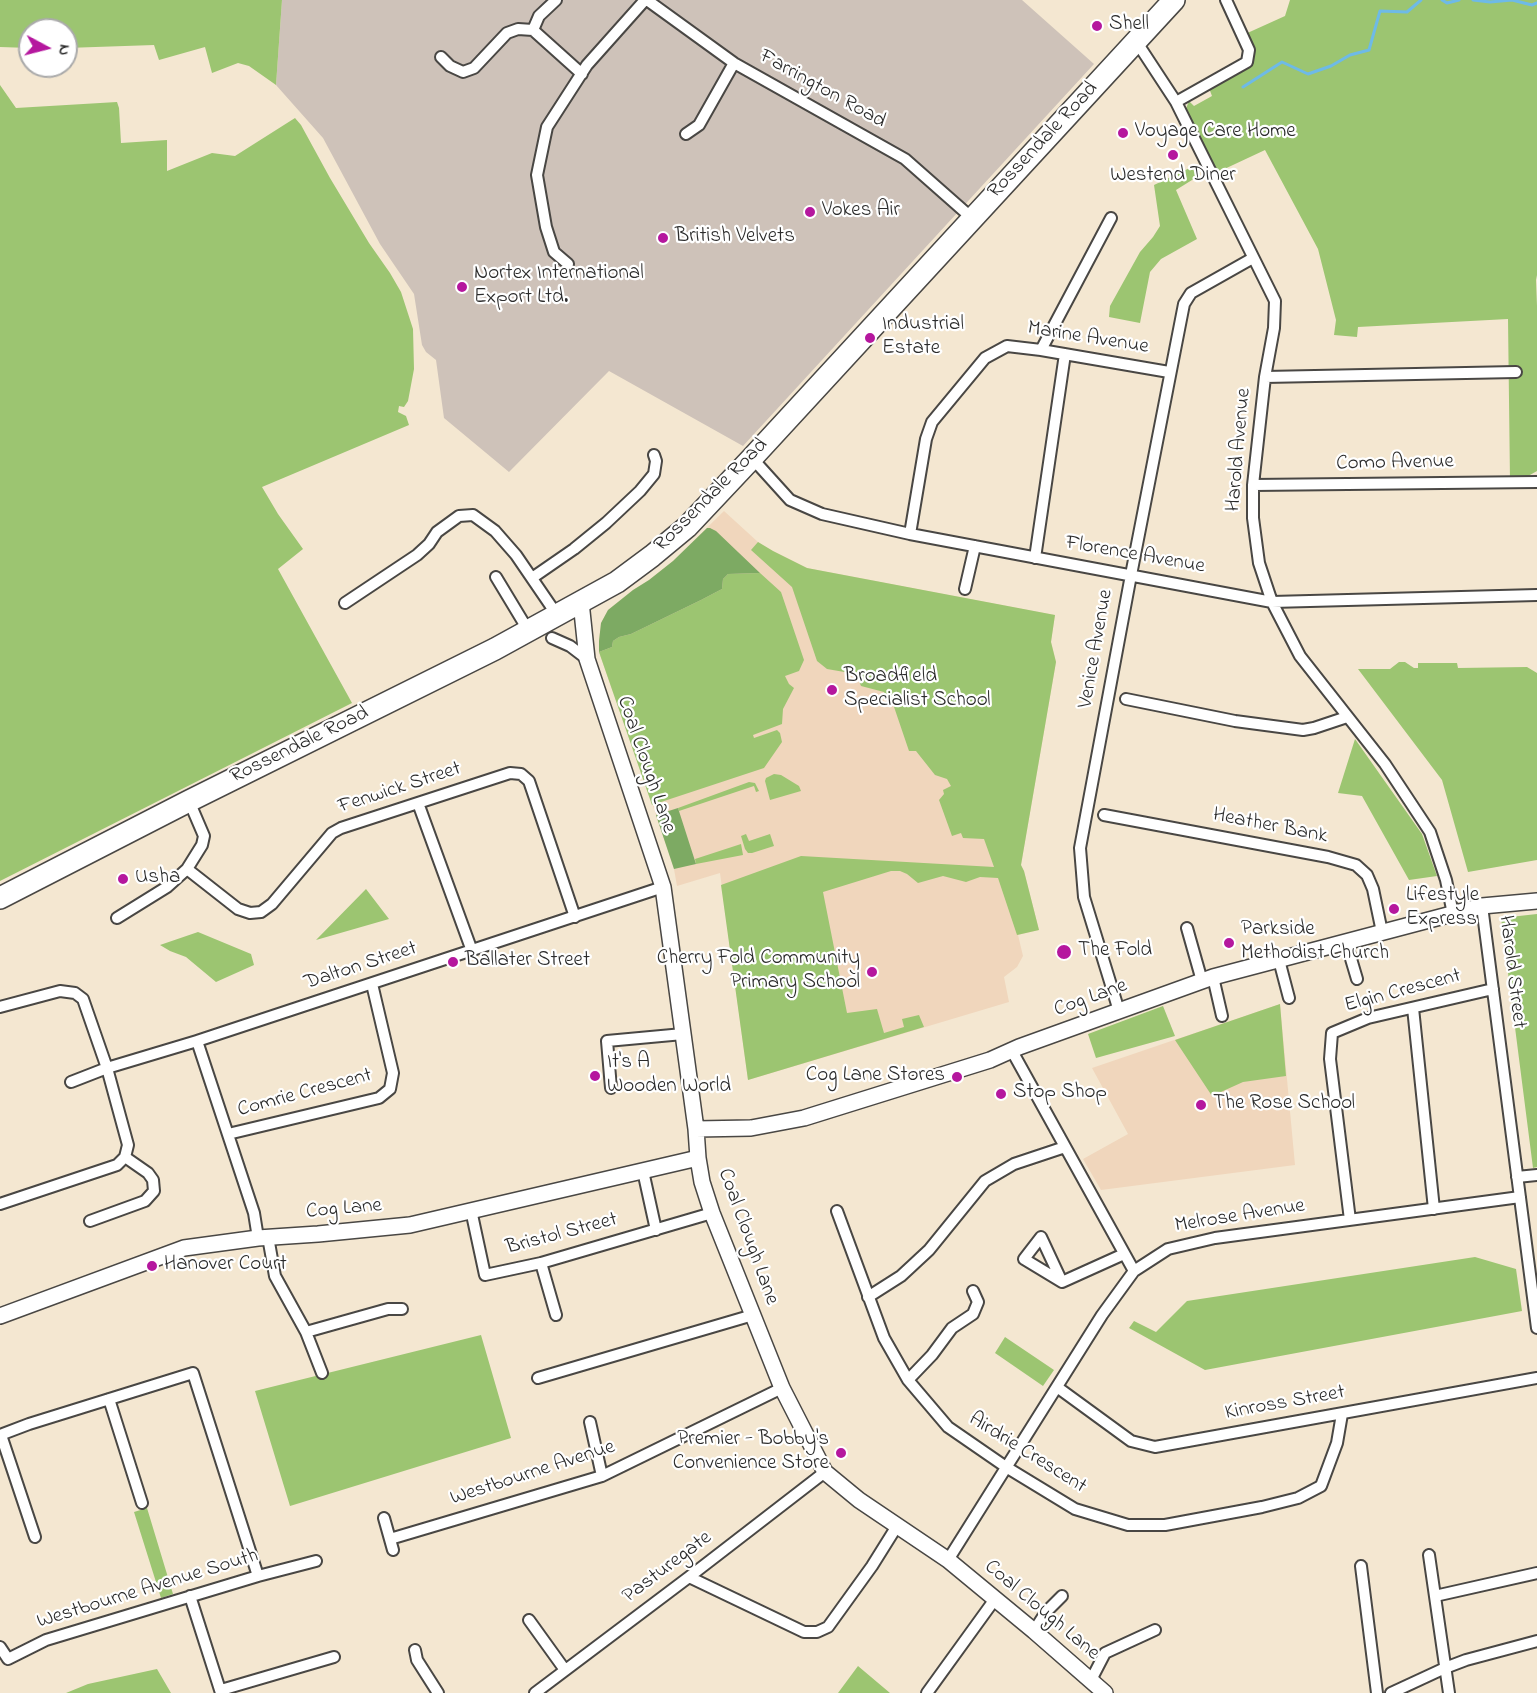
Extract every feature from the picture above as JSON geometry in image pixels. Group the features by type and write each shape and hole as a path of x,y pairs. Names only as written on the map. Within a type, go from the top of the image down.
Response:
{"highway":[{"name":"Rossendale Road","path":"0,898 495,649 617,582 652,556 678,534 752,458 1174,0"}],"street":[{"path":"533,30 539,16 556,0"},
{"path":"568,264 554,252 546,227 537,175 547,127 587,65 646,0"},
{"name":"Farrington Road","path":"646,0 734,63 905,159 973,219"},
{"path":"1176,102 1247,62 1249,50 1226,0"},
{"path":"441,57 450,66 463,72 474,68 507,33 518,29 533,30 582,74"},
{"name":"Harold Avenue","path":"1136,41 1176,102 1275,301 1274,328 1265,376 1253,486 1252,518 1259,563 1272,602 1300,656 1385,764 1430,832 1446,880 1454,914"},
{"path":"686,134 699,125 734,63"},
{"path":"1041,350 1111,218"},
{"name":"Venice Avenue","path":"1119,1011 1083,897 1080,848 1169,372 1184,304 1191,292 1253,258"},
{"name":"Marine Avenue","path":"910,534 926,439 932,422 985,358 1007,346 1169,372"},
{"path":"1035,558 1065,354"},
{"path":"1265,376 1516,372"},
{"path":"532,578 600,529 640,491 654,474 656,461 654,455"},
{"name":"Florence Avenue","path":"752,458 790,500 822,514 910,534 1272,602 1537,595"},
{"name":"Como Avenue","path":"1253,486 1537,482"},
{"path":"345,603 417,555 429,544 436,532 459,516 473,515 495,531 516,555 557,615"},
{"path":"965,589 975,546"},
{"path":"496,577 528,630"},
{"name":"Coal Clough Lane","path":"581,602 587,659 663,887 702,1182 712,1213 782,1388 825,1472 858,1500 948,1560 1105,1693"},
{"path":"552,638 570,646 587,659"},
{"path":"1126,699 1236,721 1302,730 1314,729 1347,717"},
{"name":"Fenwick Street","path":"187,869 238,909 250,913 261,912 272,904 332,833 341,828 510,773 520,774 529,781 575,917"},
{"path":"117,918 167,887 187,869 202,845 204,836 189,801"},
{"path":"418,803 472,951"},
{"name":"Heather Bank","path":"1104,816 1328,857 1356,865 1367,875 1373,889 1382,932"},
{"name":"Dalton Street","path":"71,1082 107,1068 197,1041 663,887"},
{"name":"Cog Lane","path":"696,1130 751,1128 804,1118 968,1068 1208,979 1482,906 1537,901"},
{"name":"Harold Street","path":"1482,906 1537,1328"},
{"path":"1187,928 1222,1016"},
{"path":"1346,942 1357,979"},
{"path":"1279,960 1289,998"},
{"name":"Comrie Crescent","path":"228,1134 379,1098 390,1089 393,1073 372,984"},
{"name":"Elgin Crescent","path":"1350,1220 1330,1059 1332,1032 1368,1018 1493,989"},
{"path":"0,1006 60,991 75,993 82,999 107,1068 128,1145 125,1157 117,1165 0,1204"},
{"path":"1413,1008 1434,1209"},
{"path":"611,1088 607,1041 683,1034"},
{"path":"197,1041 275,1276 306,1332 322,1373"},
{"path":"1012,1051 1134,1271"},
{"path":"868,1297 901,1276 929,1250 985,1180 1014,1164 1065,1147"},
{"path":"90,1221 145,1201 154,1191 153,1180 148,1173 125,1157"},
{"name":"Cog Lane","path":"0,1316 184,1248 263,1237 410,1225 698,1158"},
{"path":"643,1171 657,1230"},
{"path":"1517,1177 1537,1175"},
{"name":"Melrose Avenue","path":"948,1560 1102,1315 1134,1271 1168,1249 1215,1238 1520,1197"},
{"name":"Bristol Street","path":"471,1210 485,1275 541,1263 712,1213"},
{"name":"Airdrie Crescent","path":"837,1211 884,1338 908,1380 948,1427 1006,1467 1075,1509 1128,1525 1165,1525 1262,1508 1298,1498 1321,1486 1337,1443 1342,1414"},
{"path":"1062,1282 1124,1254"},
{"path":"541,1263 556,1315"},
{"path":"908,1380 952,1328 972,1314 978,1302 973,1291"},
{"path":"306,1332 388,1309 402,1310"},
{"path":"538,1378 753,1315"},
{"path":"35,1537 1,1435 29,1424 193,1373 258,1576"},
{"name":"Kinross Street","path":"1056,1388 1131,1441 1155,1446 1537,1378"},
{"name":"Westbourne Avenue","path":"384,1518 391,1545 603,1476 782,1388"},
{"path":"109,1400 136,1499"},
{"path":"591,1422 603,1476"},
{"name":"Pasturegate","path":"535,1693 825,1472"},
{"path":"689,1577 804,1632 817,1632 828,1627 872,1566 897,1526"},
{"path":"1429,1555 1449,1693"},
{"name":"Westbourne Avenue South","path":"0,1647 8,1659 46,1640 258,1576 316,1561"},
{"path":"1361,1566 1377,1693"},
{"path":"1435,1596 1537,1573"},
{"path":"190,1596 221,1691 334,1658"},
{"path":"1034,1631 1046,1612 1062,1596"},
{"path":"927,1693 995,1599"},
{"path":"529,1620 565,1670"},
{"path":"1090,1680 1105,1653 1155,1630"},
{"path":"1391,1693 1466,1660 1537,1641"},
{"path":"416,1650 417,1660 438,1693"}],"shaded area":[{"path":"282,0 1022,0 1094,64 743,446 609,371 509,472 444,418 436,360 426,352 422,345 414,294 380,244 323,138 276,85"},
{"name":"Broadfield Specialist School","path":"724,511 758,542 807,568 1055,615 1051,642 1056,662 1021,865 1039,930 1018,935 1023,956 1017,967 1004,977 1009,1002 748,1080 720,873 677,886 674,869 656,815 599,652 601,623 608,610 673,561"},
{"name":"The Rose School","path":"1280,1004 1295,1165 1101,1190 1083,1159 1128,1134 1092,1068"}],"green space":[{"path":"0,0 282,0 276,85 249,66 238,63 212,73 205,47 159,60 154,45 78,48 78,18 18,18 18,48 0,47"},
{"path":"1290,0 1537,0 1537,471 1521,480 1510,481 1508,319 1358,327 1357,337 1334,335 1336,320 1318,249 1265,150 1218,172 1185,111 1189,101 1194,106 1212,96 1209,88 1253,64 1243,35 1285,16"},
{"path":"0,85 16,108 117,102 121,143 167,140 167,171 212,153 235,156 295,118 369,243 401,292 413,329 414,369 408,401 404,407 399,406 398,412 406,416 409,425 262,487 303,549 278,569 352,703 0,881"},
{"path":"1196,165 1200,175 1176,190 1197,239 1161,259 1150,272 1140,323 1109,317 1110,306 1140,252 1160,226 1154,185"},
{"path":"707,528 716,531 760,573 728,574 723,579 722,589 631,634 619,637 613,641 612,647 599,652 601,623 608,610 673,561"},
{"path":"758,542 807,568 1055,615 1051,642 1056,662 1021,865 1039,930 1017,935 998,878 980,877 966,882 943,876 918,883 907,874 891,871 823,892 847,1013 877,1009 884,1033 904,1027 902,1019 919,1015 924,1027 748,1080 721,885 801,856 994,867 984,839 963,838 961,833 952,836 939,800 944,794 943,790 951,786 947,779 935,775 916,751 909,751 892,701 888,702 884,692 861,686 856,674 827,669 817,661 792,587 751,550"},
{"path":"760,573 781,592 804,660 799,671 785,676 794,688 783,709 782,724 753,735 754,738 777,730 782,742 764,768 652,805 599,652 612,647 613,641 619,637 631,634 722,589 723,579 728,574"},
{"path":"1399,662 1405,662 1414,668 1418,668 1418,663 1457,663 1458,668 1527,667 1537,673 1537,860 1468,872 1442,780 1358,669 1390,669"},
{"path":"1355,739 1422,834 1437,876 1409,880 1362,796 1338,793"},
{"path":"774,774 781,775 799,786 801,791 770,800 765,781"},
{"path":"749,782 755,783 759,791 756,792 754,786 679,811 678,808"},
{"path":"678,808 696,864 674,869 656,815"},
{"path":"746,834 749,841 770,834 774,846 748,853 741,836"},
{"path":"741,844 743,855 696,864 695,859"},
{"path":"366,889 389,919 316,940"},
{"path":"1537,914 1537,1167 1533,1168 1501,918"},
{"path":"198,932 251,954 254,965 216,982 186,957 160,945"},
{"path":"1280,1004 1286,1076 1243,1082 1212,1096 1175,1040"},
{"path":"1163,1006 1175,1036 1096,1058 1088,1034"},
{"path":"1475,1257 1516,1269 1522,1311 1205,1370 1129,1328 1134,1321 1156,1332 1187,1301"},
{"path":"481,1335 511,1438 290,1506 255,1391"},
{"path":"1005,1337 1054,1370 1043,1386 995,1353"},
{"path":"147,1508 173,1594 161,1598 134,1512"},
{"path":"858,1666 890,1693 838,1693"},
{"path":"157,1669 171,1693 66,1693 88,1684"}],"waterway":[{"path":"1243,87 1282,62 1308,74 1331,66 1350,55 1369,50 1380,11 1407,12 1421,0"},
{"path":"1442,0 1447,3 1459,0"},
{"path":"1473,0 1490,2 1512,0 1532,5 1537,3"}],"place":[{"name":"Shell","path":"1097,26"},
{"name":"Voyage Care Home","path":"1123,133"},
{"name":"Westend Diner","path":"1173,155"},
{"name":"Vokes Air","path":"810,212"},
{"name":"British Velvets","path":"663,238"},
{"name":"Nortex International Export Ltd.","path":"462,287"},
{"name":"Industrial Estate","path":"870,338"},
{"name":"Broadfield Specialist School","path":"832,690"},
{"name":"Usha","path":"123,879"},
{"name":"Lifestyle Express","path":"1394,909"},
{"name":"Parkside Methodist Church","path":"1229,943"},
{"name":"The Fold","path":"1064,952"},
{"name":"Ballater Street","path":"453,962"},
{"name":"Cherry Fold Community Primary School","path":"872,972"},
{"name":"It's A Wooden World","path":"595,1076"},
{"name":"Cog Lane Stores","path":"957,1077"},
{"name":"Stop Shop","path":"1001,1094"},
{"name":"The Rose School","path":"1201,1105"},
{"name":"Hanover Court","path":"152,1266"},
{"name":"Premier - Bobby's Convenience Store","path":"841,1453"}]}
